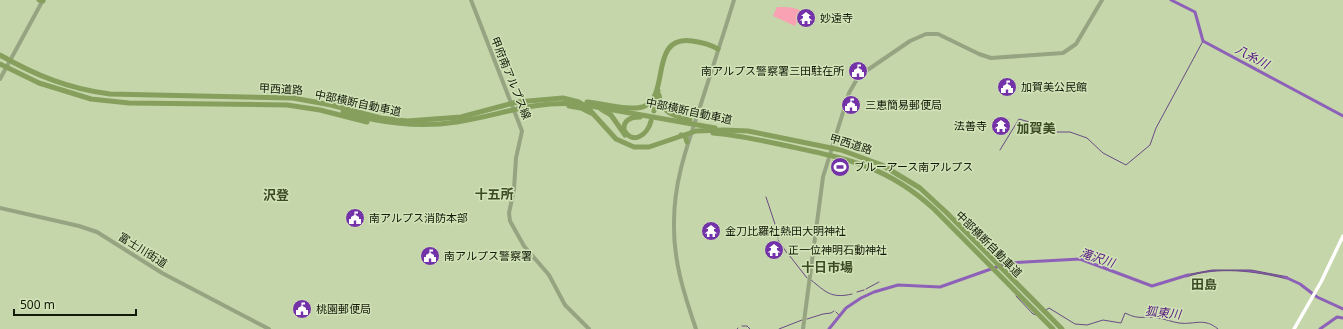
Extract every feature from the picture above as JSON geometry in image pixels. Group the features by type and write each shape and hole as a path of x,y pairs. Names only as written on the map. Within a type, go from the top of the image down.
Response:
{"highway":[{"path":"654,111 666,57 674,46 681,43 692,42 717,49"},
{"name":"甲西道路","path":"0,57 52,81 101,93 131,95 293,98 331,105 376,117 408,121 441,120 461,117 512,103 552,98 573,100 587,107 616,140 634,148 649,147 695,129 742,131 832,148 876,162 912,182 940,206 1061,329"},
{"name":"中部横断自動車道","path":"0,57 14,65 59,85 96,94 134,97 287,100 315,103 379,119 408,123 458,119 536,102 580,101 843,153 878,165 897,175 934,204 1061,329"},
{"name":"中部横断自動車道","path":"0,57 50,83 96,95 134,99 287,101 315,104 378,122 398,124 419,125 450,123 518,107 557,103 592,104"},
{"name":"甲西道路","path":"3,66 50,87 91,99 129,102 291,105 320,110 370,123 397,127 437,127 515,111 548,106 574,107 591,113 602,123"},
{"path":"592,104 632,108 642,107 652,100 658,88"},
{"path":"658,88 660,102 664,110 688,122"},
{"path":"592,104 609,113 624,134 631,139 640,139 646,135 652,121 647,132 640,137 629,136 624,130 626,122 636,117 688,122"},
{"name":"中部横断自動車道","path":"688,122 739,132"},
{"name":"甲西道路","path":"690,132 728,134 830,155 874,168 913,192 918,191 919,196 1053,329"},
{"path":"681,135 686,137 687,142"}],"main road":[{"path":"0,73 3,66 9,60 41,0"},
{"name":"甲府南アルプス線","path":"470,0 512,103 522,132 516,158 514,189 509,212 510,221 524,246 549,275 565,305 589,329"},
{"path":"696,329 679,274 674,236 676,192 687,142 733,0"},
{"path":"803,329 821,187 849,92 857,79 866,71 918,37 926,34 938,34 979,54 991,58 1063,53 1070,49 1078,41 1102,0"},
{"path":"695,129 717,49"},
{"path":"0,78 3,66"},
{"name":"富士川街道","path":"0,208 79,226 97,232 162,273 269,329"},
{"path":"1294,329 1316,290 1343,236"}],"shaded area":[{"path":"777,7 788,7 789,9 790,7 803,11 800,24 797,22 795,26 773,16"},
{"path":"1212,270 1251,270 1288,277 1287,279 1236,271 1210,272 1186,277 1185,275"}],"waterway":[{"name":"八糸川","path":"1171,0 1195,12 1203,41 1343,116"},
{"path":"1000,150 1019,119 1043,126 1054,132 1070,132 1087,138 1103,153 1126,165 1150,145 1156,128 1203,41"},
{"path":"766,197 775,224"},
{"path":"775,227 778,238"},
{"path":"778,240 787,253"},
{"path":"789,255 807,278"},
{"name":"滝沢川","path":"829,329 846,308 861,298 874,292 898,285 940,287 1008,263 1080,259 1152,286 1188,275"},
{"name":"滝沢川","path":"1285,277 1300,284 1317,297 1343,309"},
{"path":"811,280 825,291 834,295 839,296 852,294"},
{"path":"866,289 879,282"},
{"path":"857,292 864,290"},
{"name":"狐東川","path":"1016,296 1033,314 1037,315"},
{"name":"狐東川","path":"1046,310 1049,308 1075,324 1087,325 1103,320 1121,323 1125,313 1135,317 1161,318 1179,323 1204,322 1213,325 1218,329"},
{"path":"807,319 834,311"},
{"name":"滝沢川","path":"836,312 839,315"},
{"path":"1320,329 1337,317 1343,318"},
{"path":"779,329 802,320"},
{"path":"742,326 747,326 750,329"}],"place":[{"name":"妙遠寺","path":"806,18"},
{"name":"南アルプス警察署三田駐在所","path":"858,71"},
{"name":"加賀美公民館","path":"1007,87"},
{"name":"三恵簡易郵便局","path":"851,105"},
{"name":"法善寺","path":"1001,126"},
{"name":"ブルーアース南アルプス","path":"840,167"},
{"name":"南アルプス消防本部","path":"355,218"},
{"name":"金刀比羅社熱田大明神社","path":"711,231"},
{"name":"正一位神明石動神社","path":"774,250"},
{"name":"南アルプス警察署","path":"430,256"},
{"name":"桃園郵便局","path":"302,309"}],"district":[{"name":"加賀美","path":"1036,128"},
{"name":"十五所","path":"494,194"},
{"name":"沢登","path":"276,195"},
{"name":"十日市場","path":"827,267"},
{"name":"田島","path":"1204,284"}]}
